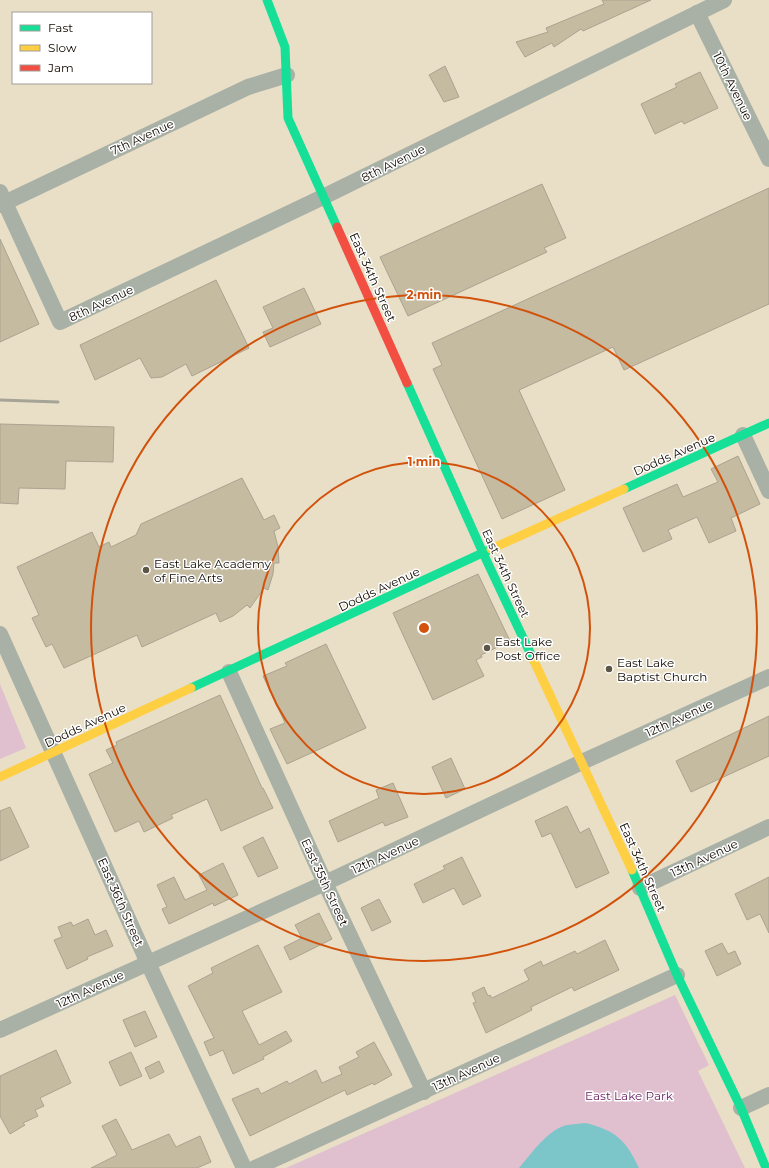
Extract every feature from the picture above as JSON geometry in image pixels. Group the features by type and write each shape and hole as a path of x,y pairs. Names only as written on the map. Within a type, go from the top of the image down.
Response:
{"street":[{"name":"East 34th Street","path":"267,0 285,47 288,118 483,553 640,888 677,975 741,1108 766,1168"},
{"name":"8th Avenue","path":"2,200 60,322 323,197 724,0"},
{"name":"10th Avenue","path":"697,13 769,159"},
{"name":"7th Avenue","path":"2,200 248,87 287,75"},
{"name":"Dodds Avenue","path":"0,777 483,553 769,423"},
{"path":"743,435 769,491"},
{"name":"East 36th Street","path":"0,634 148,962 244,1168"},
{"name":"East 35th Street","path":"229,672 424,1092"},
{"name":"12th Avenue","path":"0,1030 326,883 582,762 769,676"},
{"name":"13th Avenue","path":"640,888 769,827"},
{"name":"13th Avenue","path":"255,1168 677,975"},
{"path":"741,1108 769,1096"}],"green space":[{"path":"0,684 26,748 0,759"},
{"name":"East Lake Park","path":"675,995 709,1065 698,1071 745,1168 286,1168"}],"water":[{"path":"586,1123 605,1129 619,1138 629,1150 639,1168 519,1168 540,1143 553,1131 567,1125"}],"building":[{"path":"602,0 651,0 583,31 581,29 554,47 552,43 525,57 516,42 548,32 546,28 604,4"},
{"path":"445,66 459,97 444,102 429,75"},
{"path":"700,72 718,108 684,124 682,121 655,134 641,104 677,87 675,84"},
{"path":"542,184 566,238 544,248 547,252 408,316 380,257"},
{"path":"769,188 769,304 624,370 613,347 519,390 565,490 502,519 433,369 442,365 432,343"},
{"path":"0,239 39,324 0,342"},
{"path":"216,280 249,348 192,376 186,364 162,377 151,378 140,358 95,380 80,345"},
{"path":"304,288 321,324 270,347 263,332 273,328 263,307"},
{"path":"0,424 114,427 113,462 66,461 65,489 19,488 18,504 0,503"},
{"path":"738,456 760,504 731,518 736,531 709,543 697,517 668,530 672,539 643,552 623,508 677,484 683,497 718,482 711,469"},
{"name":"East Lake Academy of Fine Arts","path":"242,478 264,520 274,515 280,528 274,531 278,547 279,563 274,563 273,574 268,590 264,588 250,608 247,605 233,616 220,622 216,613 142,647 137,635 64,668 52,644 46,647 32,618 39,615 17,567 92,532 99,547 109,542 111,547 136,535 141,524"},
{"path":"478,574 510,641 481,655 482,657 476,660 484,676 433,700 393,613"},
{"path":"326,644 366,728 287,764 270,729 285,723 263,676 287,666 285,663"},
{"path":"220,695 262,788 273,808 221,831 207,799 171,815 173,818 144,832 139,821 115,832 89,774 113,763 106,750 117,745 116,742"},
{"path":"769,716 769,756 691,792 676,761"},
{"path":"451,758 465,789 446,798 432,767"},
{"path":"393,783 408,817 385,826 383,822 338,842 329,821 379,798 376,790"},
{"path":"567,806 580,833 589,828 609,873 576,888 551,833 542,837 535,821"},
{"path":"10,807 29,847 0,861 0,811"},
{"path":"263,837 278,868 258,877 243,847"},
{"path":"462,857 481,896 463,905 454,888 423,903 414,884 445,869 443,866"},
{"path":"223,863 238,895 214,906 213,903 169,924 162,909 167,907 157,885 174,877 185,900 207,890 199,875"},
{"path":"769,877 769,933 760,914 747,920 735,894"},
{"path":"379,899 391,922 372,931 361,908"},
{"path":"319,913 332,939 290,960 284,947 302,938 295,925"},
{"path":"88,919 95,935 106,930 113,946 87,957 88,959 67,969 54,940 62,937 58,927 71,922 73,926"},
{"path":"605,940 619,970 574,991 572,987 531,1007 532,1010 486,1033 473,1003 476,1002 472,993 484,987 488,996 490,995 492,998 529,980 524,970 541,961 543,966 575,951 577,954"},
{"path":"722,943 728,954 735,951 741,964 717,976 705,951"},
{"path":"258,945 282,992 242,1011 259,1045 286,1031 292,1041 263,1057 264,1059 233,1074 223,1050 210,1056 204,1042 214,1038 188,986 213,973 211,968"},
{"path":"145,1011 157,1037 135,1047 123,1020"},
{"path":"374,1042 392,1075 374,1085 373,1083 347,1095 345,1090 250,1136 232,1099 258,1088 261,1094 287,1081 289,1084 316,1070 322,1083 342,1074 339,1067 359,1057 356,1052"},
{"path":"56,1050 71,1083 40,1098 44,1106 35,1110 38,1116 23,1123 25,1125 10,1134 0,1116 0,1076"},
{"path":"131,1052 142,1076 120,1086 109,1062"},
{"path":"159,1061 164,1072 150,1079 145,1068"},
{"path":"116,1119 132,1150 169,1134 176,1147 200,1136 211,1162 197,1168 91,1168 117,1155 102,1126"}],"railway":[{"path":"0,400 58,402"}],"traffic: fast":[{"path":"267,0 285,47 288,118 337,227"},
{"path":"407,383 483,553 534,661"},
{"path":"624,489 769,423"},
{"path":"191,688 491,549"},
{"path":"632,870 677,975 741,1108 766,1168"}],"traffic: slow":[{"path":"491,549 624,489"},
{"path":"534,661 632,870"},
{"path":"0,777 191,688"}],"traffic: jam":[{"path":"337,227 407,383"}],"place":[{"name":"East Lake Academy of Fine Arts","path":"146,570"},
{"name":"East Lake Post Office","path":"487,648"},
{"name":"East Lake Baptist Church","path":"609,669"}]}
